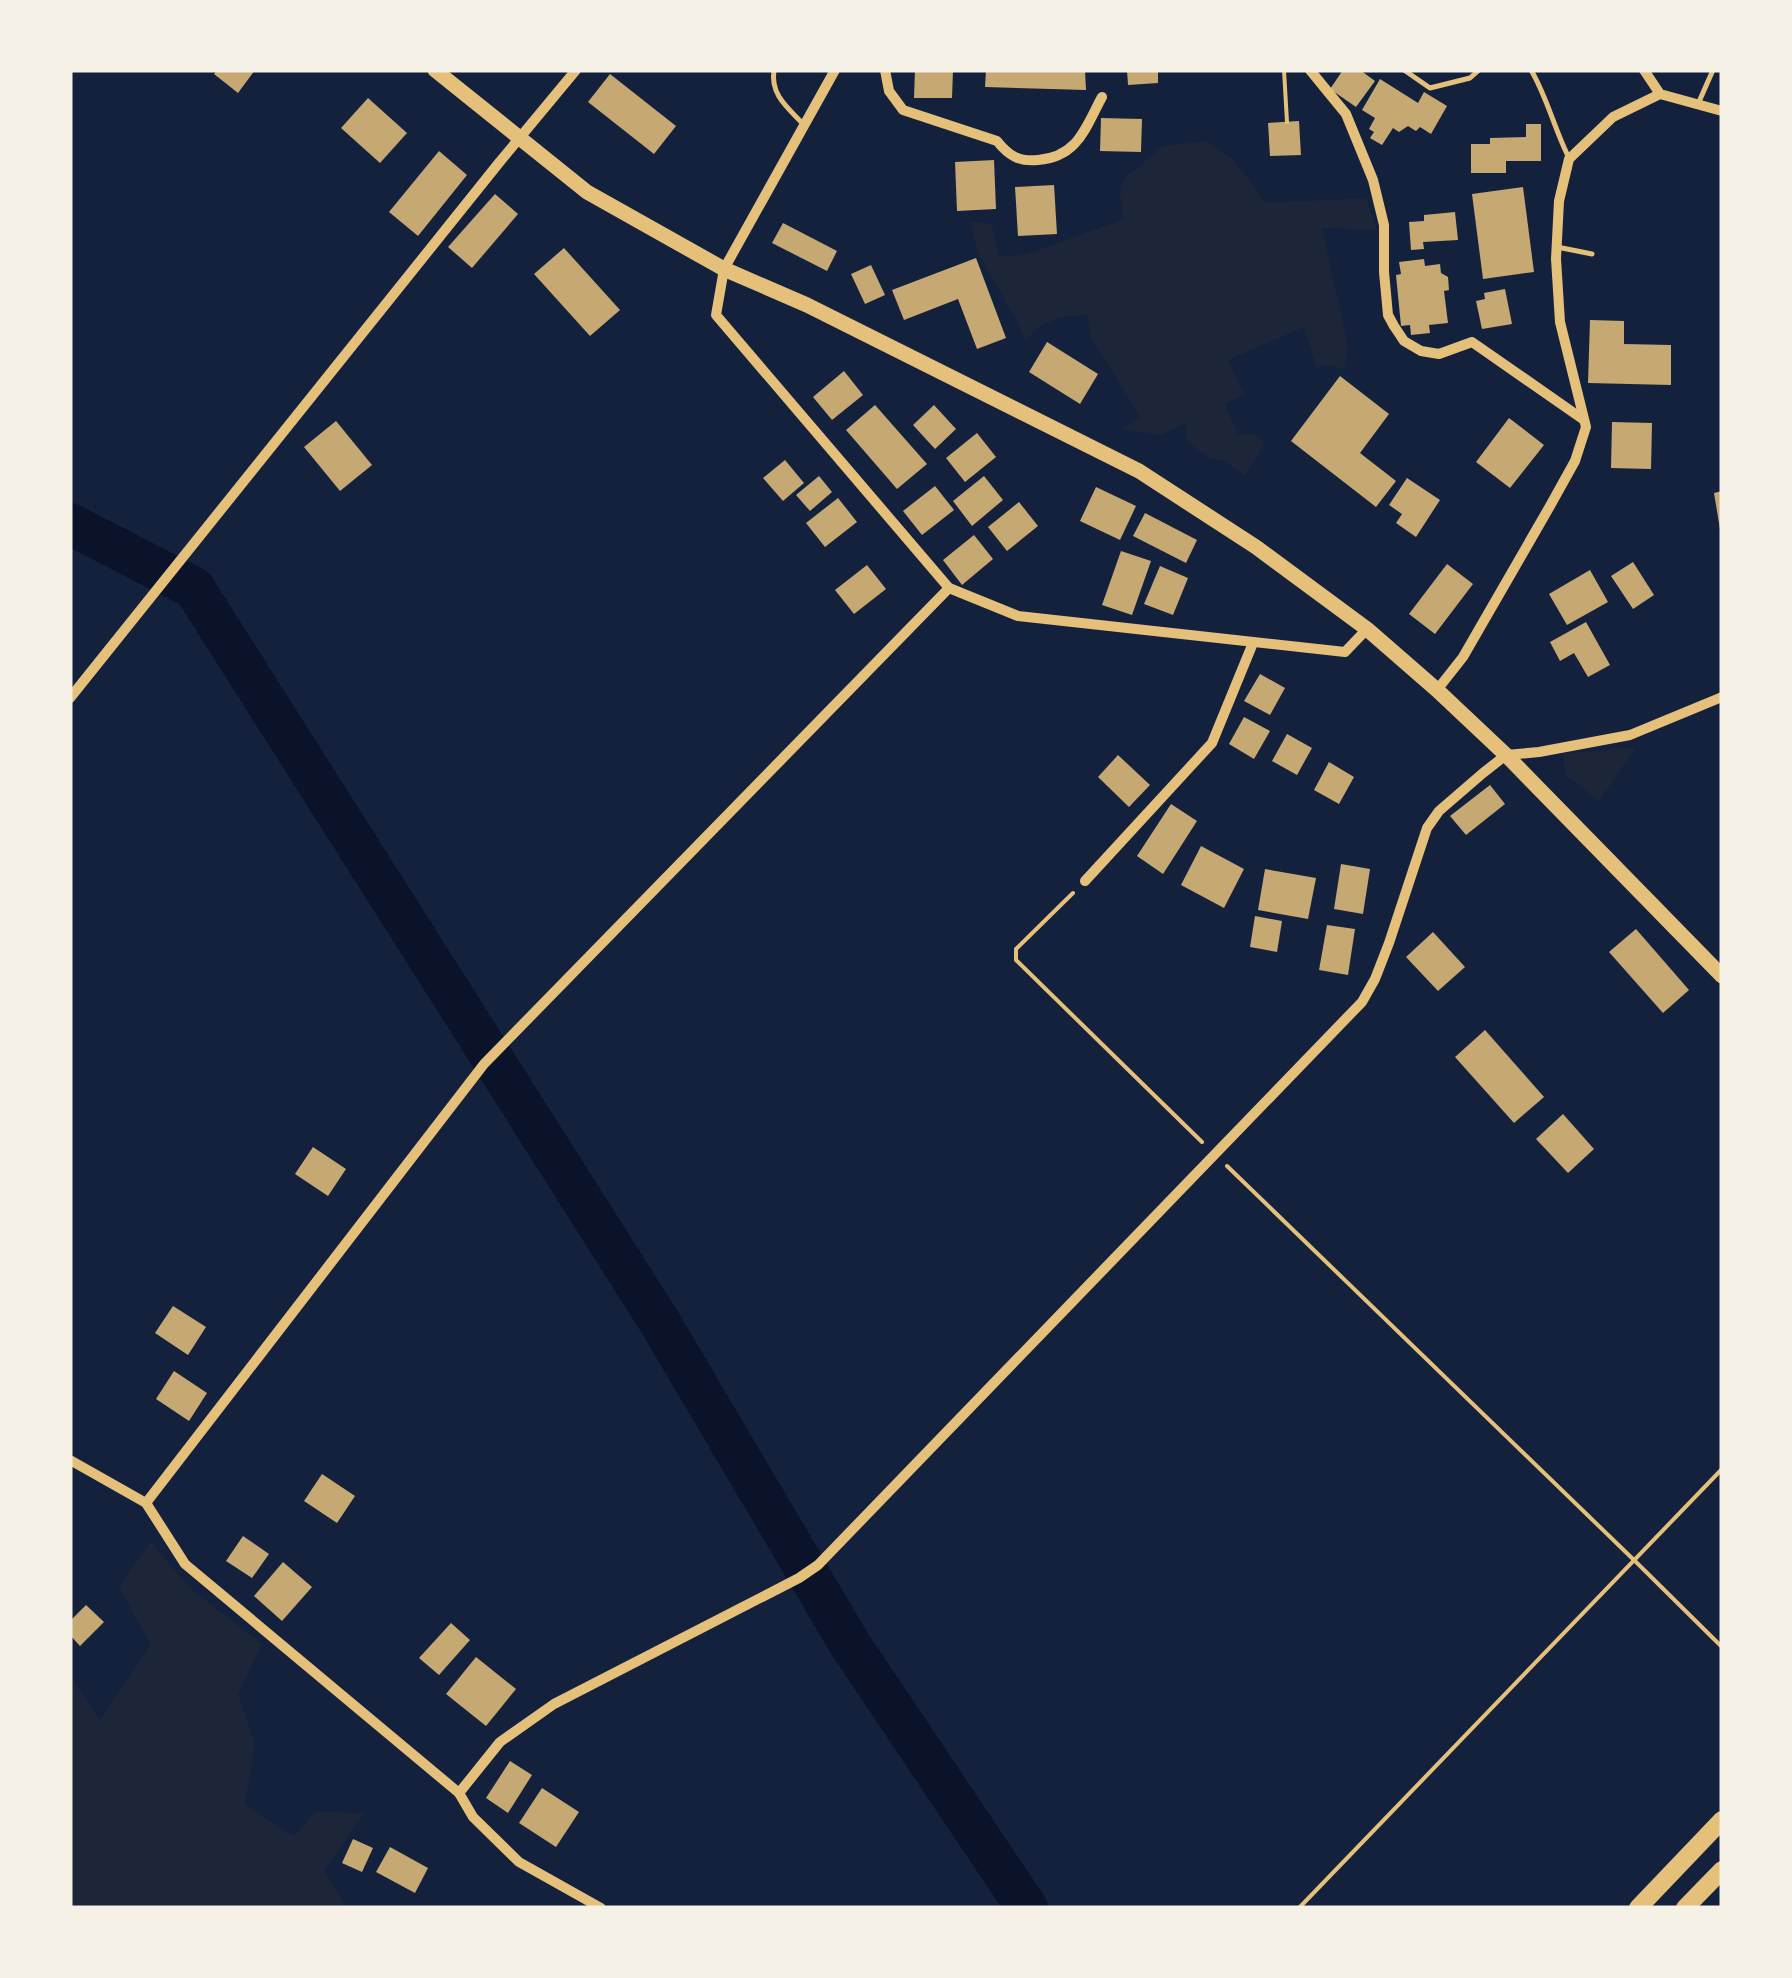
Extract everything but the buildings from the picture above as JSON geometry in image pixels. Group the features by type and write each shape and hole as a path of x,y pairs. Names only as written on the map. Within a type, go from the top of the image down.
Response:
{"main road":[{"path":"435,70 587,192 724,269 807,305 1139,470 1256,547 1367,629 1437,690 1722,976"},
{"path":"1638,1908 1722,1820"},
{"path":"1686,1908 1722,1870"}],"street":[{"path":"70,698 576,70"},
{"path":"835,70 724,269 716,315 949,588 1018,616 1253,643 1345,652 1367,629"},
{"path":"885,70 890,91 902,110 997,142 1023,161 1049,159 1070,150 1102,97"},
{"path":"1310,70 1346,114 1373,180 1384,225 1388,316 1404,341 1421,351 1438,354 1472,342 1585,420"},
{"path":"1648,72 1660,94"},
{"path":"1437,690 1463,657 1575,461 1586,427 1560,322 1559,201 1569,159 1614,116 1660,94 1722,111"},
{"path":"146,1503 484,1064 949,588"},
{"path":"1085,880 1212,743 1253,643"},
{"path":"458,1793 500,1742 554,1704 818,1566 1362,1002 1389,943 1427,828 1439,811 1506,755 1630,735 1722,697"},
{"path":"70,1460 146,1503 186,1564 458,1793 473,1817 519,1862 601,1908"}],"lane":[{"path":"774,70 776,96 804,125"},
{"path":"1404,70 1430,88 1470,78 1479,70"},
{"path":"1531,70 1569,159"},
{"path":"1698,105 1713,70"},
{"path":"1557,247 1592,254"}],"path":[{"path":"1284,70 1286,122"},
{"path":"1085,880 1016,950 1016,960 1722,1647"},
{"path":"1299,1908 1722,1469"}],"shaded area":[{"path":"1206,141 1234,160 1266,203 1366,198 1377,230 1322,228 1348,346 1344,370 1330,365 1316,367 1304,327 1228,360 1244,394 1225,404 1238,435 1253,434 1265,442 1245,476 1187,442 1187,423 1161,435 1123,429 1140,416 1090,336 1088,315 1054,320 1025,340 978,253 970,221 992,225 999,256 1025,255 1124,219 1122,181 1163,146"},
{"path":"1636,747 1599,801 1565,774 1563,754"},
{"path":"151,1542 190,1588 262,1644 238,1694 255,1744 245,1804 294,1836 317,1811 364,1814 324,1870 347,1908 70,1908 70,1676 100,1720 151,1645 119,1587"}],"waterway":[{"path":"70,524 194,588 659,1321 851,1646 1027,1908"}]}
